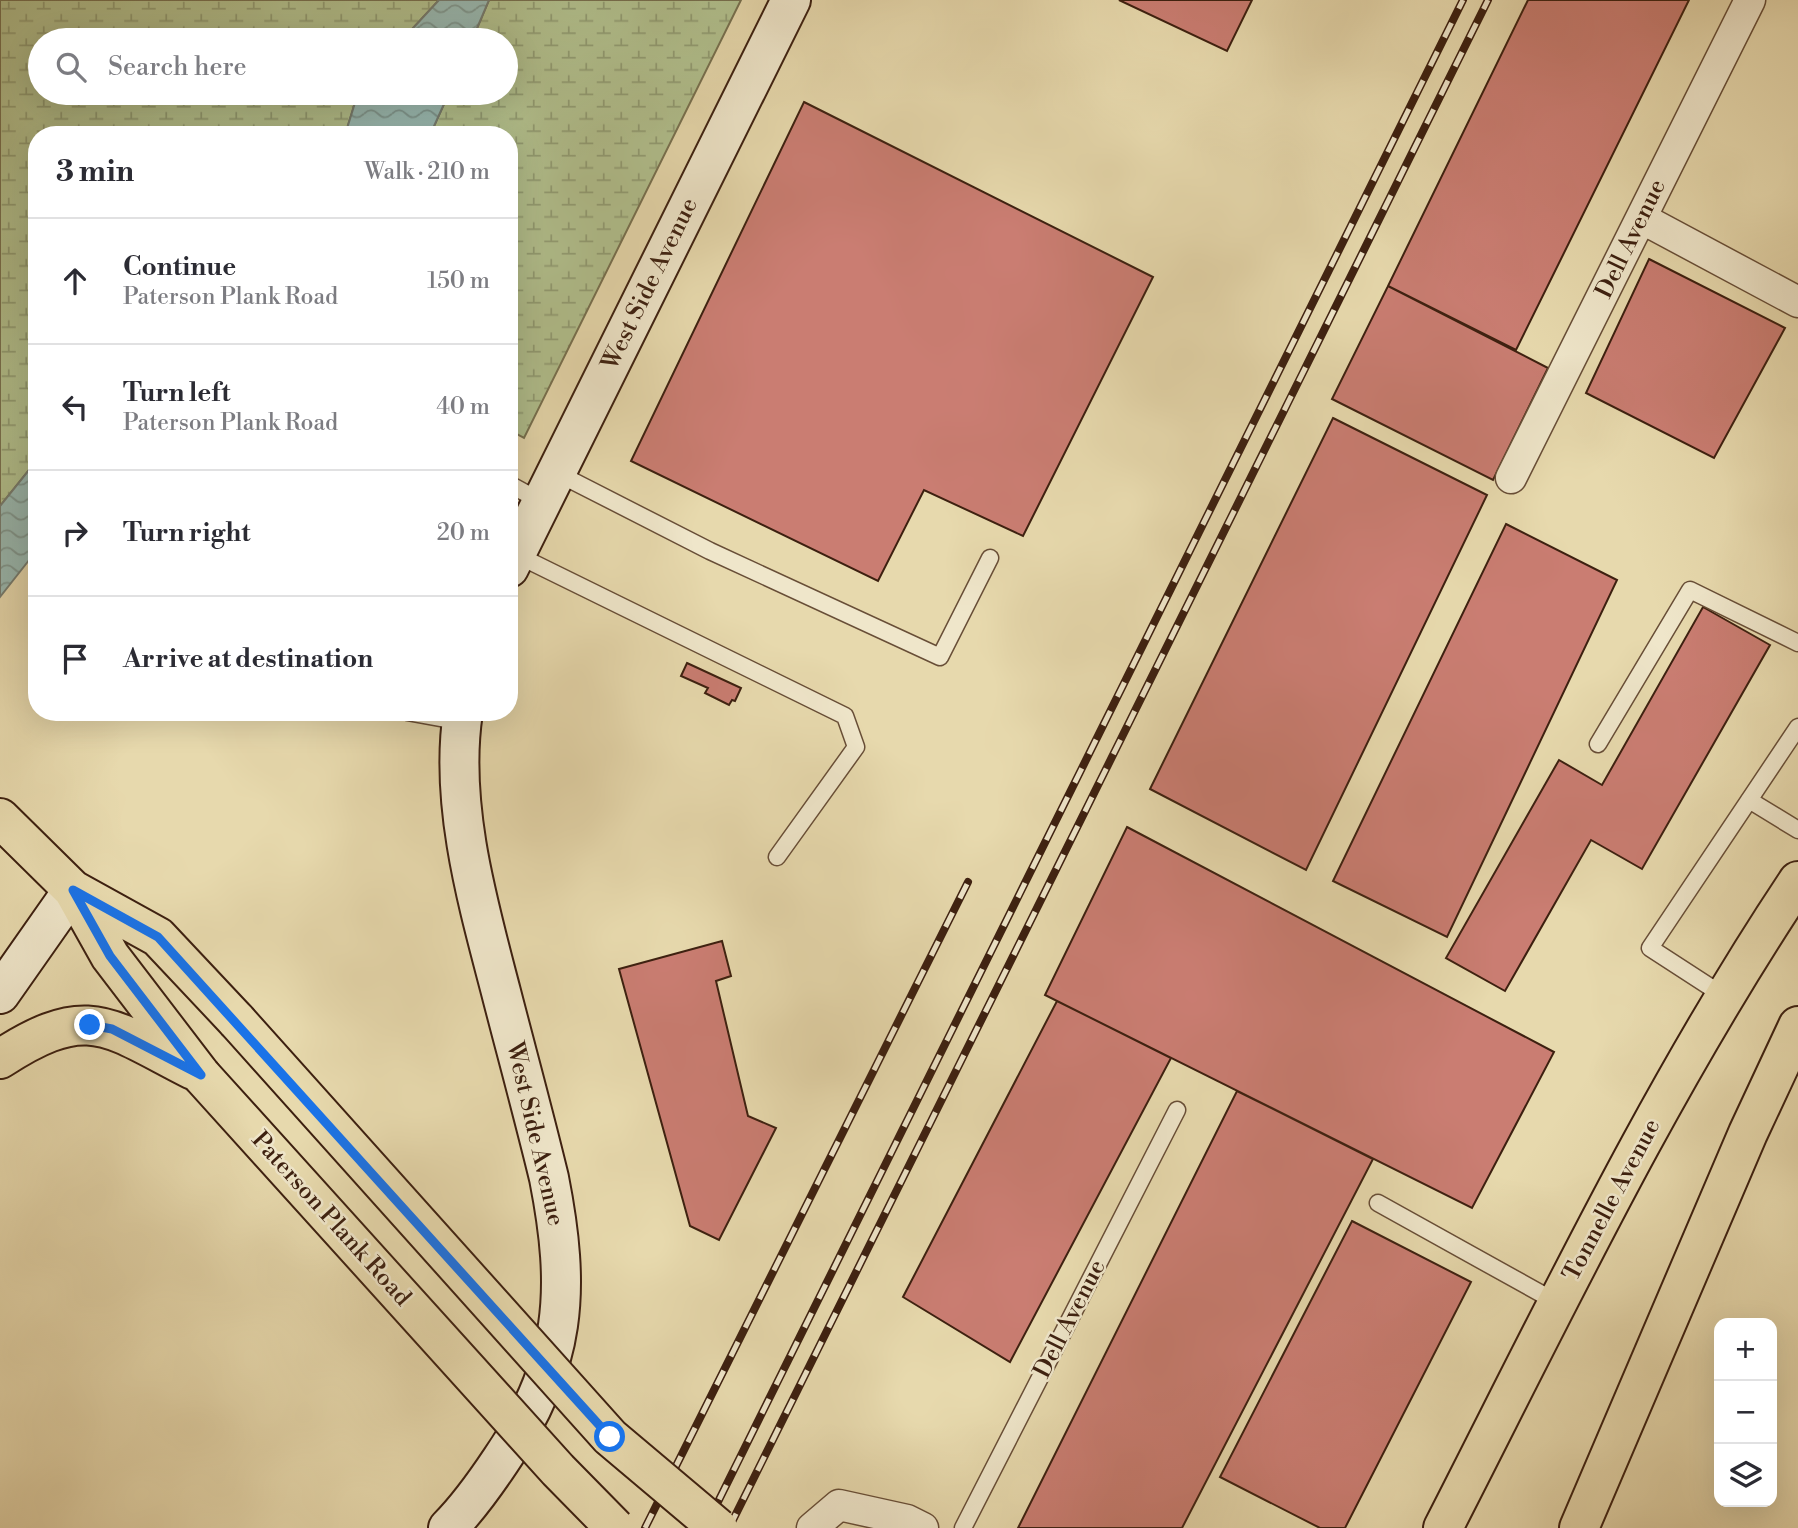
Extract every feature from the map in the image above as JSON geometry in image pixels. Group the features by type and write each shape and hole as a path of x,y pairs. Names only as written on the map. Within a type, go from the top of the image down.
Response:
{"main road":[{"name":"Paterson Plank Road","path":"0,818 73,890 158,937 237,1021 610,1437 718,1528"},
{"name":"Tonnelle Avenue","path":"1443,1528 1648,1130 1724,996 1798,881"},
{"name":"Paterson Plank Road","path":"73,890 110,956 201,1075 558,1470 615,1528"},
{"path":"0,1059 57,1028 90,1025 112,1029 201,1075"},
{"path":"1579,1528 1748,1133 1798,1026"}],"street":[{"name":"West Side Avenue","path":"518,549 791,0"},
{"name":"Dell Avenue","path":"1511,478 1750,0"},
{"path":"1641,218 1798,302"},
{"name":"West Side Avenue","path":"448,1528 478,1493 510,1448 544,1388 557,1333 562,1282 556,1212 549,1178 485,932 469,852 462,794 463,721"},
{"path":"0,994 73,890"},
{"path":"812,1528 839,1505 907,1520 923,1528"}],"lane":[{"path":"518,485 549,487 710,551 940,657 990,558"},
{"path":"518,564 845,716 856,747 777,857"},
{"path":"1598,744 1690,590 1798,643"},
{"path":"1724,996 1650,948 1798,727"},
{"path":"1749,800 1798,830"},
{"name":"Dell Avenue","path":"964,1528 1177,1110"},
{"path":"1378,1203 1558,1303"}],"green space":[{"path":"0,0 439,0 413,28 28,28 28,105 354,105 348,126 28,126 28,471 0,506"},
{"path":"489,0 741,0 524,438 518,435 518,126 434,126 444,105 518,105 518,28 477,28"}],"water":[{"path":"439,0 489,0 477,28 413,28"},
{"path":"354,105 444,105 434,126 348,126"},
{"path":"28,471 28,561 0,597 0,506"}],"building":[{"path":"1119,0 1252,0 1227,51"},
{"path":"1528,0 1689,0 1516,350 1388,286"},
{"path":"804,102 1153,277 1023,536 924,490 878,581 631,461"},
{"path":"1649,259 1785,328 1714,458 1586,393"},
{"path":"1388,286 1548,368 1493,480 1332,399"},
{"path":"1333,418 1487,495 1306,870 1150,789"},
{"path":"1506,524 1617,580 1447,937 1333,881"},
{"path":"1703,607 1770,645 1642,869 1591,840 1505,991 1446,958 1559,760 1602,785"},
{"path":"687,663 741,688 735,701 732,700 729,705 705,693 708,688 681,676"},
{"path":"1127,827 1554,1052 1472,1208 1045,995"},
{"path":"722,941 731,976 716,981 748,1116 776,1128 719,1240 690,1226 619,969"},
{"path":"1057,1001 1171,1058 1010,1362 903,1297"},
{"path":"1237,1091 1373,1159 1182,1528 1018,1528"},
{"path":"1352,1221 1471,1282 1345,1528 1320,1528 1220,1477"}],"railway":[{"path":"705,1528 1463,0"},
{"path":"729,1528 1488,0"},
{"path":"645,1528 968,882"}],"route":[{"path":"90,1025 112,1029 201,1075 160,1019 127,982 73,890 158,937 237,1021 610,1437"}]}
